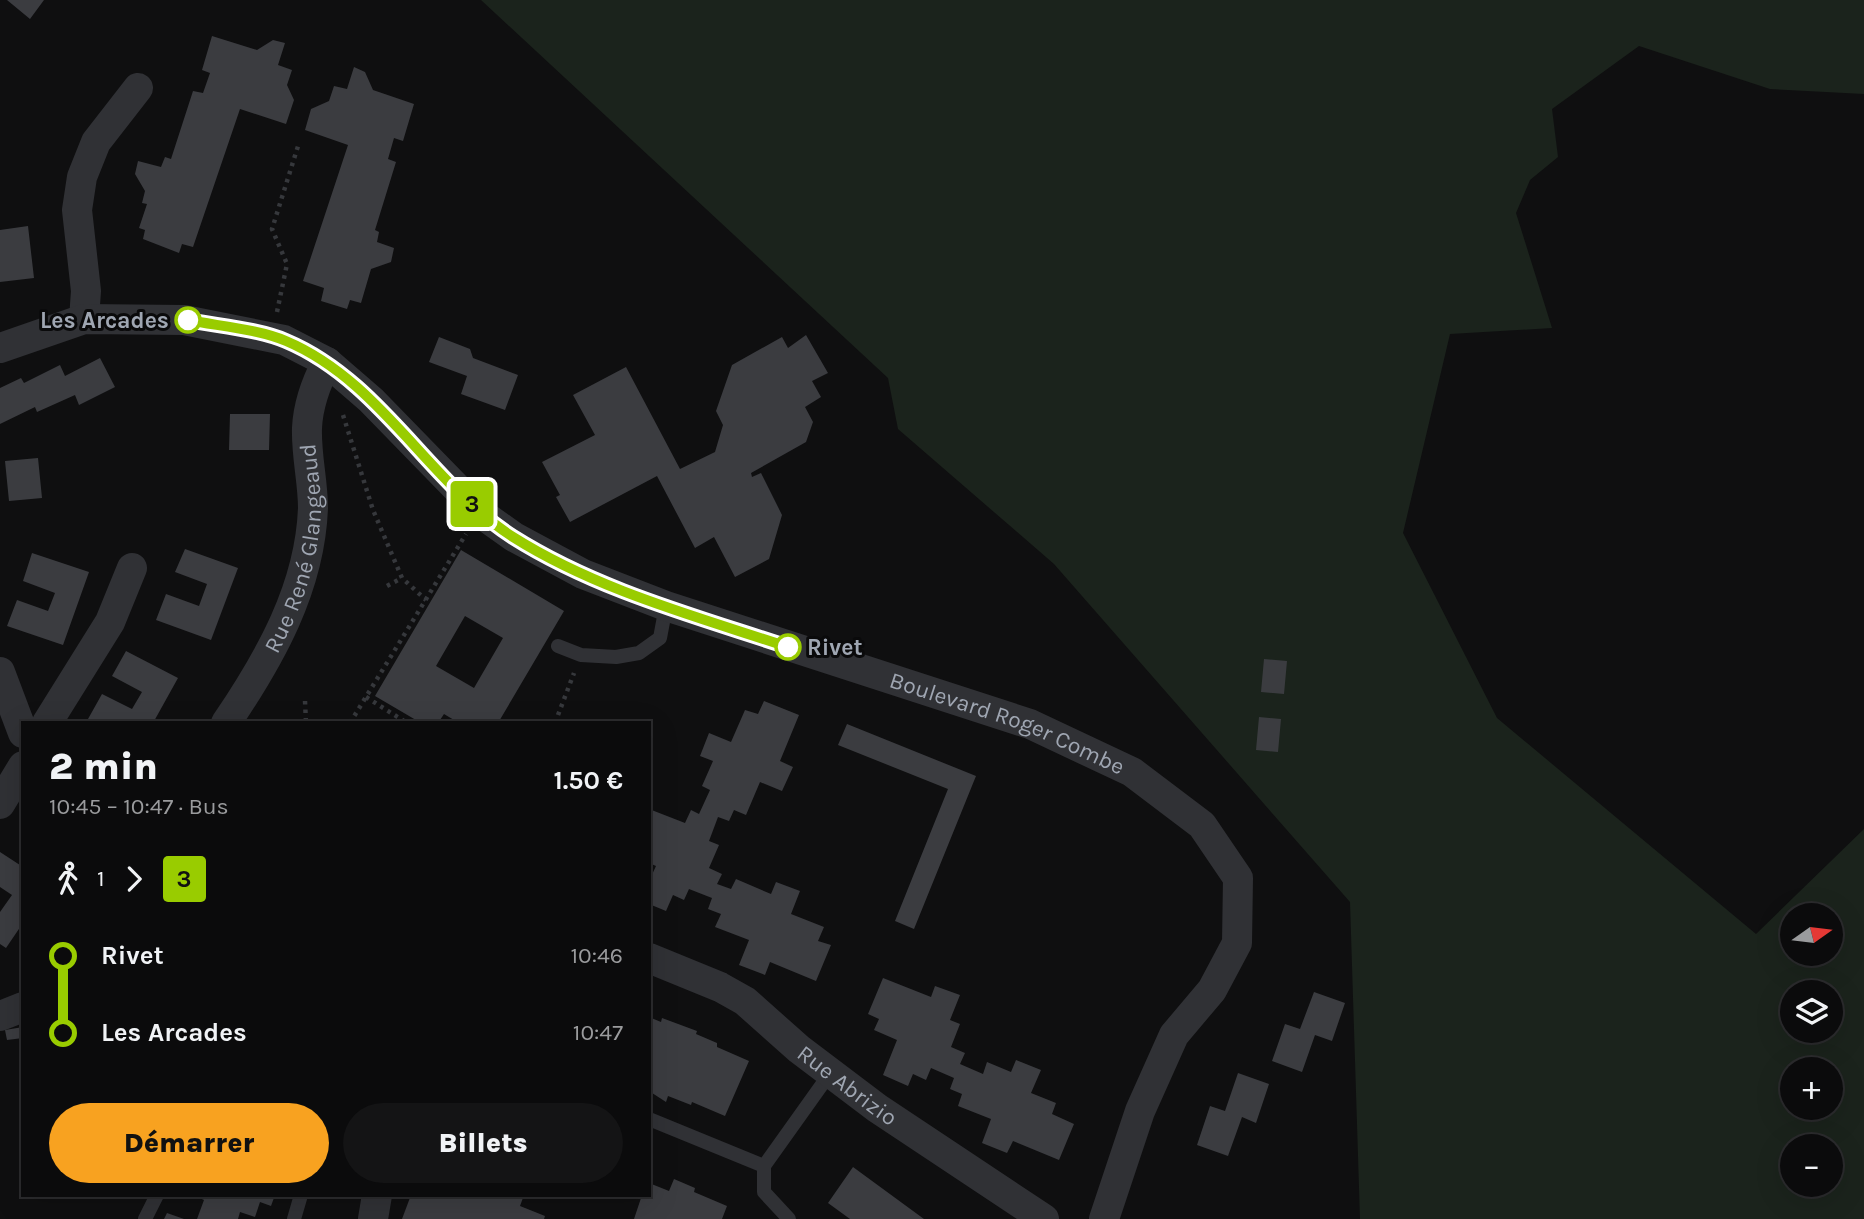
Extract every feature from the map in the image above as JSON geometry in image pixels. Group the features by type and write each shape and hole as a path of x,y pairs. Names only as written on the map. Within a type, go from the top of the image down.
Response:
{"street":[{"path":"84,319 86,291 77,211 82,177 96,142 138,88"},
{"name":"Boulevard Roger Combe","path":"0,348 84,319 184,320 284,340 323,371 371,400 483,515 514,537 583,574 666,606 1030,724 1132,772 1202,825 1238,878 1237,943 1212,990 1174,1035 1140,1111 1104,1219"},
{"name":"Rue René Glangeaud","path":"227,721 275,641 295,601 307,560 313,507 307,426 323,371"},
{"path":"48,721 110,622 131,568"},
{"path":"0,672 21,728"},
{"path":"0,804 21,769"},
{"name":"Rue Abrizio","path":"651,959 720,987 745,1001 799,1049 877,1108 1044,1219"},
{"path":"0,1016 21,1008"},
{"path":"373,1219 377,1197"}],"lane":[{"path":"558,646 581,655 616,657 639,653 660,638 666,606"},
{"path":"789,1219 764,1192 764,1167 831,1072"},
{"path":"651,1120 764,1167"},
{"path":"145,1219 156,1197"},
{"path":"294,1219 300,1197"}],"path":[{"path":"271,337 287,264 272,229 299,143"},
{"path":"323,371 345,417 373,510 402,578 426,600"},
{"path":"352,721 466,535 483,515"},
{"path":"387,586 402,578"},
{"path":"556,721 581,655"},
{"path":"366,697 404,721"},
{"path":"305,701 306,721"}],"shaded area":[{"path":"481,0 1864,0 1864,94 1770,89 1639,46 1552,109 1558,157 1530,180 1516,213 1552,328 1450,334 1403,533 1497,718 1756,934 1780,911 1780,966 1843,966 1843,903 1788,903 1864,829 1864,1219 1360,1219 1350,902 1054,564 898,429 888,378"}],"building":[{"path":"7,0 44,0 30,19"},
{"path":"212,36 257,50 273,40 285,43 278,65 292,70 287,85 294,100 286,124 240,109 193,247 182,244 179,253 143,239 145,230 139,228 147,204 142,203 145,191 135,174 138,161 161,167 165,157 171,159 193,91 203,93 210,73 202,70"},
{"path":"354,67 365,72 373,90 414,104 403,141 394,138 388,159 396,162 375,230 379,232 377,242 394,248 391,262 371,269 361,303 350,300 347,309 321,301 324,288 303,281 348,145 305,130 311,109 329,101 334,86 347,89"},
{"path":"28,226 34,278 0,282 0,230"},
{"path":"806,335 828,373 812,381 821,397 805,407 813,422 806,442 751,473 752,477 761,473 782,515 769,559 735,577 714,537 695,548 657,476 570,522 556,497 560,495 542,462 595,435 573,395 626,367 680,469 715,452 723,425 716,411 732,365 782,337 788,348"},
{"path":"439,337 470,349 473,358 518,375 505,410 461,394 467,376 429,362"},
{"path":"100,358 115,387 79,405 75,395 37,412 35,407 0,424 0,388 21,378 24,383 60,365 65,376"},
{"path":"230,414 270,414 269,450 229,450"},
{"path":"38,458 42,498 9,501 5,461"},
{"path":"185,549 238,568 211,640 156,620 166,594 199,606 207,584 175,572"},
{"path":"461,550 564,611 499,721 456,721 444,714 439,721 418,721 375,696","holes":["465,616 503,638 474,688 436,666"]},
{"path":"32,553 89,572 63,645 7,626 17,600 48,611 55,593 23,581"},
{"path":"126,651 178,678 154,721 92,721 88,719 102,694 132,709 142,692 112,676"},
{"path":"1264,659 1287,661 1284,694 1261,692"},
{"path":"764,701 799,715 780,761 793,767 782,791 760,782 746,815 734,810 729,821 718,817 709,841 719,845 709,868 722,874 717,884 731,889 736,879 771,894 776,882 800,891 791,914 824,927 818,941 831,945 816,981 770,962 765,975 739,965 749,940 715,927 721,914 708,909 712,898 689,889 684,900 673,895 666,911 651,905 651,877 656,866 651,864 651,810 685,823 691,810 699,814 710,790 702,786 713,761 700,756 709,733 731,742 745,710 758,714"},
{"path":"1259,717 1281,719 1278,752 1256,750"},
{"path":"847,724 976,776 914,929 895,921 948,789 838,745"},
{"path":"0,852 21,866 21,926 6,948 0,944 0,912 12,895 0,887"},
{"path":"883,978 931,997 935,986 960,995 950,1020 960,1024 951,1047 965,1053 960,1064 983,1074 987,1062 1011,1072 1016,1060 1041,1070 1031,1093 1056,1103 1052,1114 1074,1124 1059,1160 1013,1141 1007,1153 982,1143 991,1119 958,1106 962,1094 950,1089 954,1078 931,1068 926,1080 913,1074 908,1086 883,1075 897,1040 874,1030 879,1019 868,1014"},
{"path":"1314,992 1345,1003 1332,1041 1315,1035 1302,1072 1272,1061 1285,1024 1300,1029"},
{"path":"651,1018 661,1022 662,1018 697,1031 696,1034 717,1043 717,1047 749,1061 725,1116 692,1102 691,1105 668,1096 666,1102 651,1092"},
{"path":"21,1027 21,1038 7,1040 5,1030"},
{"path":"1238,1073 1269,1084 1256,1123 1242,1117 1228,1156 1197,1145 1210,1106 1225,1111"},
{"path":"853,1167 924,1219 850,1219 828,1203"},
{"path":"674,1179 695,1188 694,1192 727,1206 722,1219 634,1219 641,1197 651,1197 651,1184 669,1191"},
{"path":"197,1197 274,1197 271,1206 260,1202 255,1217 240,1212 238,1219 197,1219 204,1200"},
{"path":"410,1197 523,1197 520,1206 545,1216 544,1219 402,1219"},
{"path":"167,1213 184,1219 164,1219"}],"bus line":[{"name":"3","path":"188,320 284,340 327,362 371,400 483,515 514,537 583,574 666,606 788,647"}],"place":[{"name":"Les Arcades","path":"188,320"},
{"name":"Rivet","path":"788,647"}]}
